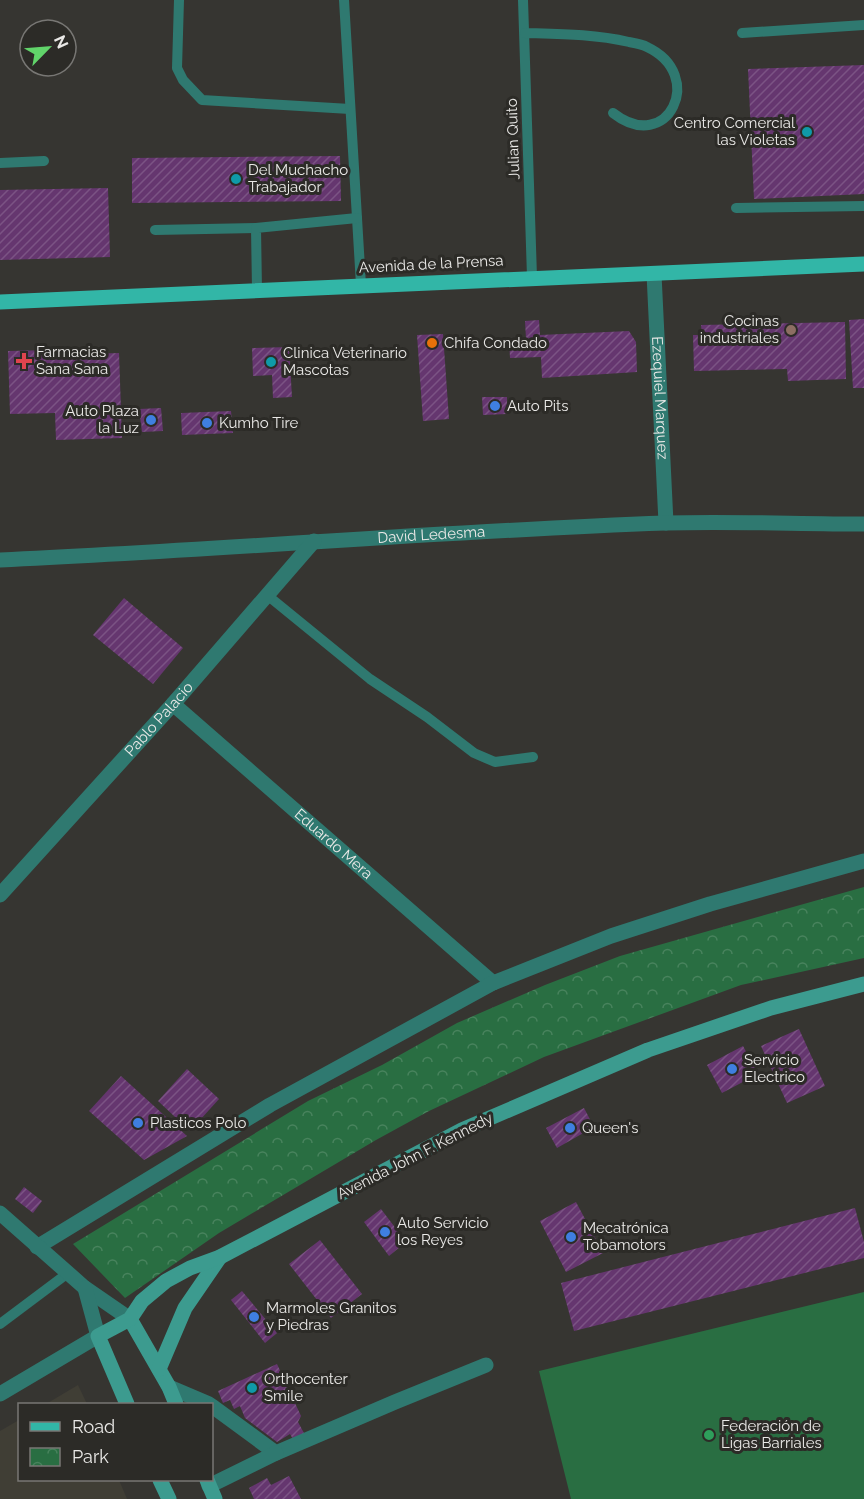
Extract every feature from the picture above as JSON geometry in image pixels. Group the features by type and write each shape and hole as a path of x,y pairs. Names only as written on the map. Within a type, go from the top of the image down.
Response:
{"main road":[{"name":"Avenida de la Prensa","path":"0,302 864,264"},
{"name":"Avenida John F. Kennedy","path":"98,1336 130,1319 142,1301 166,1281 190,1268 220,1257 462,1130 637,1055 771,1008 864,984"},
{"path":"159,1369 184,1308 220,1257"},
{"path":"130,1319 169,1386 176,1403"},
{"path":"98,1336 127,1403"},
{"path":"161,1481 169,1499"}],"street":[{"name":"Ezequiel Marquez","path":"654,274 666,523"},
{"name":"David Ledesma","path":"0,560 160,553 314,541 666,523 864,524"},
{"name":"Pablo Palacio","path":"0,895 173,704 314,541"},
{"name":"Eduardo Mera","path":"173,704 493,983"},
{"path":"37,1247 270,1105 493,983 611,936 710,904 864,861"},
{"path":"0,1214 85,1288 130,1319"},
{"path":"85,1288 98,1336"},
{"name":"Avenida John F. Kennedy","path":"0,1394 98,1336"},
{"path":"210,1488 276,1453 486,1365"},
{"path":"169,1386 206,1403"},
{"path":"213,1407 276,1453"}],"lane":[{"path":"179,0 177,68 183,80 202,100 350,109"},
{"path":"344,0 361,285"},
{"name":"Julian Quito","path":"523,0 532,278"},
{"path":"742,33 864,25"},
{"path":"525,33 603,36 646,46 668,60 677,78 675,106 665,119 647,126 624,122 613,113"},
{"path":"0,163 44,161"},
{"path":"736,208 864,206"},
{"path":"155,230 256,228 357,218"},
{"path":"256,228 257,290"},
{"path":"267,596 370,679 427,717 474,753 495,762 533,757"},
{"path":"0,1324 68,1273"}],"shaded area":[{"path":"78,1385 87,1403 48,1403"},
{"path":"18,1421 18,1481 119,1481 127,1499 0,1499 0,1431"}],"green space":[{"path":"864,887 864,958 741,985 544,1057 429,1111 376,1140 219,1233 125,1298 73,1244 308,1101 382,1065 457,1023 620,956"},
{"name":"Federación de Ligas Barriales","path":"864,1292 864,1499 571,1499 539,1371"}],"building":[{"name":"Centro Comercial las Violetas","path":"864,65 864,194 754,199 748,69"},
{"name":"Del Muchacho Trabajador","path":"340,156 341,201 132,203 132,158"},
{"path":"108,188 110,257 0,260 0,190"},
{"path":"864,319 864,388 853,388 849,320"},
{"path":"539,320 540,335 629,331 636,342 637,372 542,378 541,357 510,358 509,339 526,339 525,321"},
{"path":"845,322 846,379 788,381 787,369 694,371 693,335 702,335 701,325"},
{"path":"443,334 449,419 423,421 417,335"},
{"name":"Clinica Veterinario Mascotas","path":"289,347 292,397 273,398 272,375 253,376 252,348"},
{"path":"54,350 54,355 119,353 122,438 56,440 55,413 10,414 8,351"},
{"name":"Auto Pits","path":"482,397 507,397 507,414 483,415"},
{"name":"Auto Plaza la Luz","path":"161,408 163,431 142,432 139,409"},
{"name":"Kumho Tire","path":"231,411 233,433 182,435 181,413"},
{"path":"124,598 183,648 153,684 93,635"},
{"path":"799,1029 825,1086 787,1103 761,1046"},
{"name":"Servicio Electrico","path":"743,1046 758,1074 722,1093 707,1065"},
{"path":"187,1069 219,1099 190,1131 158,1101"},
{"name":"Plasticos Polo","path":"121,1076 187,1136 144,1160 89,1111"},
{"name":"Queen's","path":"584,1108 594,1127 557,1148 546,1128"},
{"path":"24,1187 42,1201 33,1213 15,1199"},
{"name":"Mecatrónica Tobamotors","path":"576,1202 603,1253 566,1272 540,1221"},
{"path":"855,1208 864,1242 864,1258 574,1331 561,1283"},
{"name":"Auto Servicio los Reyes","path":"381,1209 406,1242 389,1256 364,1222"},
{"path":"320,1240 362,1294 331,1318 289,1264"},
{"name":"Marmoles Granitos y Piedras","path":"242,1291 277,1333 265,1343 231,1300"},
{"path":"277,1364 301,1416 298,1422 305,1435 294,1441 290,1434 277,1442 245,1418 240,1406 234,1409 230,1400 223,1403 218,1391"},
{"path":"289,1476 301,1499 254,1499 249,1488 267,1478 271,1485"}],"place":[{"name":"Centro Comercial las Violetas","path":"807,132"},
{"name":"Del Muchacho Trabajador","path":"236,179"},
{"name":"Cocinas industriales","path":"791,330"},
{"name":"Chifa Condado","path":"432,343"},
{"name":"Farmacias Sana Sana","path":"24,361"},
{"name":"Clinica Veterinario Mascotas","path":"271,362"},
{"name":"Auto Pits","path":"495,406"},
{"name":"Auto Plaza la Luz","path":"151,420"},
{"name":"Kumho Tire","path":"207,423"},
{"name":"Servicio Electrico","path":"732,1069"},
{"name":"Plasticos Polo","path":"138,1123"},
{"name":"Queen's","path":"570,1128"},
{"name":"Auto Servicio los Reyes","path":"385,1232"},
{"name":"Mecatrónica Tobamotors","path":"571,1237"},
{"name":"Marmoles Granitos y Piedras","path":"254,1317"},
{"name":"Orthocenter Smile","path":"252,1388"},
{"name":"Federación de Ligas Barriales","path":"709,1435"}]}
